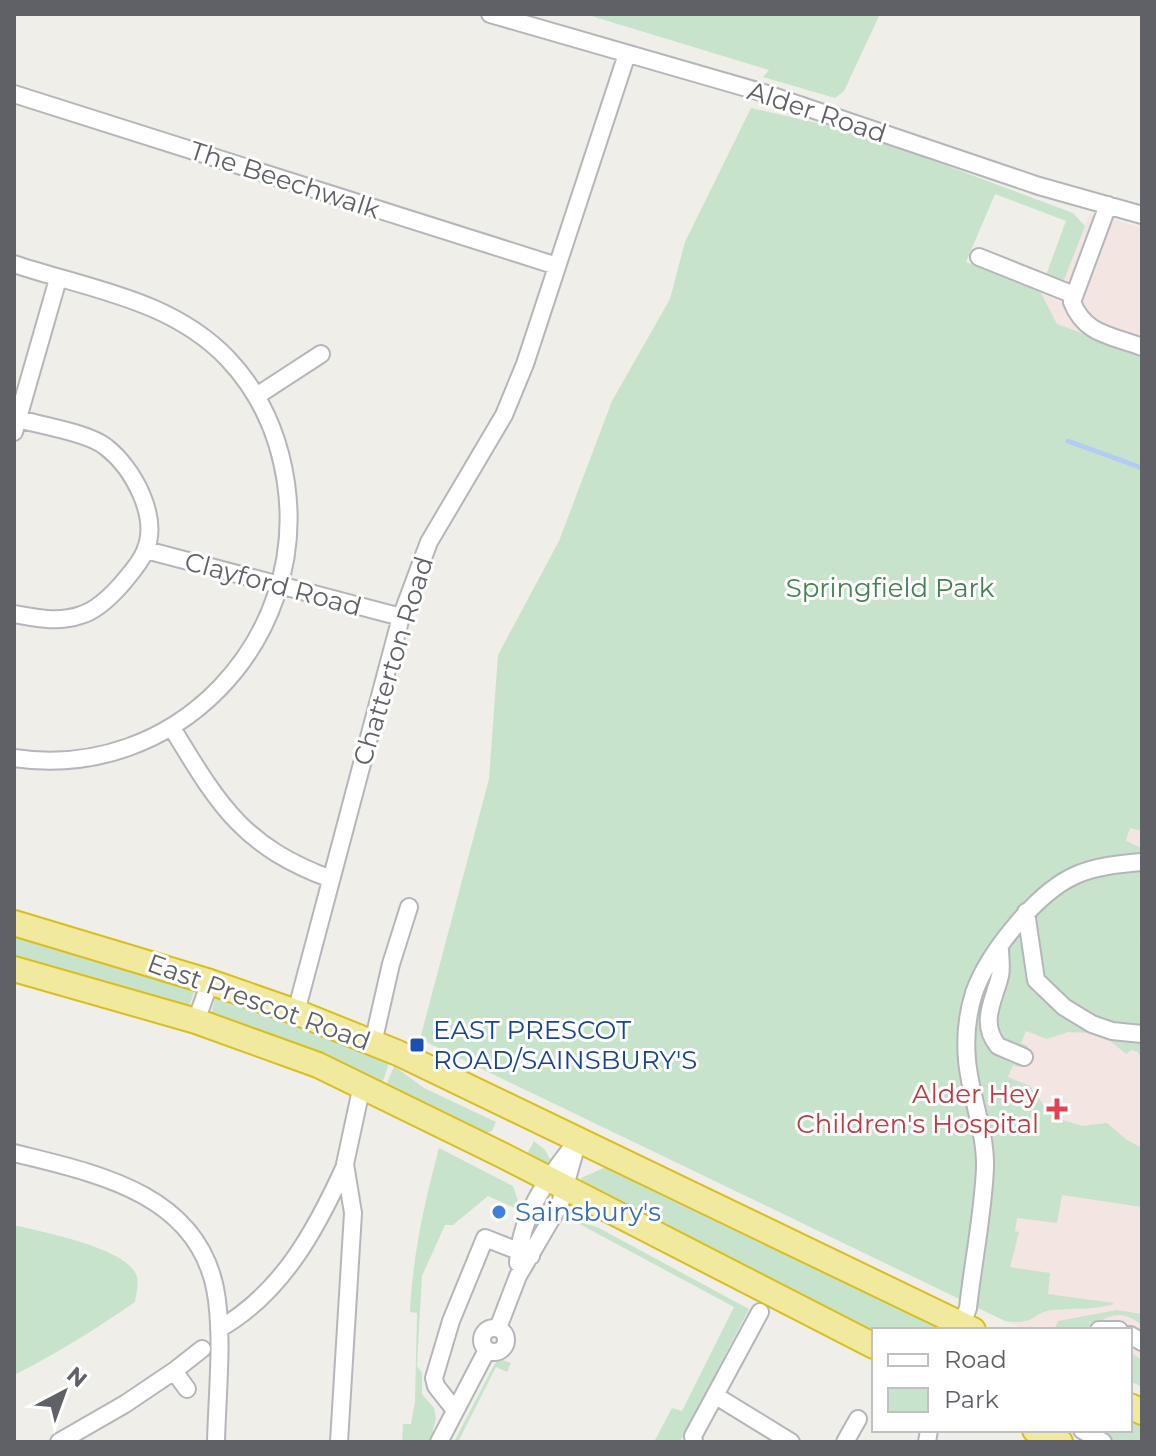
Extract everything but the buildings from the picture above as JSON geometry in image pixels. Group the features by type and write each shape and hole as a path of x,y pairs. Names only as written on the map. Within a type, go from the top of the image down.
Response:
{"highway":[{"name":"East Prescot Road","path":"14,923 210,982 373,1043 967,1327"},
{"name":"East Prescot Road","path":"14,969 196,1021 318,1065 872,1345"},
{"path":"1040,1432 1060,1442"}],"street":[{"name":"Alder Road","path":"494,15 764,93 1039,186 1142,215"},
{"name":"Chatterton Road","path":"296,1012 401,617 429,542 504,415 525,364 627,54"},
{"name":"The Beechwalk","path":"14,94 557,266"},
{"path":"1108,205 1072,302 1079,319 1090,328 1142,347"},
{"path":"979,257 1074,295"},
{"path":"14,264 141,301 190,328 226,357 258,395 282,456 290,515 281,586 246,657 214,694 172,728 148,740 101,755 49,761 14,758"},
{"path":"14,614 52,620 83,615 111,596 146,550 150,525 141,494 124,466 105,445 70,432 16,425 58,279"},
{"path":"258,395 321,354"},
{"name":"Clayford Road","path":"146,550 401,617"},
{"path":"172,728 210,790 236,823 270,850 331,879"},
{"path":"967,1327 985,1169 984,1142 967,1062 969,1008 980,980 1000,949 1026,912 1049,892 1076,876 1109,865 1142,862"},
{"path":"373,1043 391,964 409,907"},
{"path":"1026,912 1036,980 1064,1007 1092,1024 1112,1031 1142,1034"},
{"path":"1000,949 1000,975 992,998 989,1028 998,1046 1024,1057"},
{"path":"196,1021 210,982"},
{"path":"219,1329 250,1309 282,1276 314,1228 345,1164 362,1085"},
{"path":"439,1442 487,1350 498,1351 506,1343 504,1333 498,1328 525,1254 535,1200 556,1183 578,1140"},
{"path":"14,1153 118,1181 149,1196 166,1210 203,1254 216,1289 219,1329 216,1442"},
{"path":"339,1442 353,1213 345,1164"},
{"path":"525,1254 556,1213 556,1183"},
{"path":"454,1409 436,1386 434,1378 451,1321 485,1238 525,1254"},
{"path":"694,1442 693,1436 760,1312"},
{"path":"59,1442 125,1404 202,1349"},
{"path":"174,1371 187,1389"},
{"path":"716,1396 791,1442"},
{"path":"845,1442 858,1419"},
{"path":"1086,1432 1103,1442"}],"shaded area":[{"path":"1090,213 1142,228 1142,355 1057,324 1040,291 1046,275 1064,280"},
{"name":"Alder Hey Children's Hospital","path":"1130,828 1142,831 1142,1384 1132,1380 1132,1328 1021,1328 962,1300 975,1118 1125,848"}],"green space":[{"path":"585,14 880,14 844,91 835,98 763,77 769,70"},
{"name":"Springfield Park","path":"751,108 826,125 910,152 1073,213 1085,226 1064,280 1046,275 1066,221 995,194 966,262 1040,291 1057,324 1142,355 1142,831 1130,828 1126,841 1142,848 1142,934 1139,939 1142,941 1142,1059 1138,1052 1132,1050 1126,1054 1109,1040 1089,1033 1068,1032 1047,1039 1026,1031 1021,1043 1028,1046 1020,1067 1013,1065 1008,1077 1030,1086 1045,1107 1060,1119 1082,1126 1107,1123 1142,1148 1142,1207 1062,1195 1057,1223 1017,1218 1015,1231 1019,1232 1010,1267 1050,1273 1048,1294 1114,1303 1111,1305 1046,1311 1023,1322 1005,1321 420,1039 489,779 498,655 559,541 612,401 670,299 685,242"},
{"path":"14,934 195,989 189,1007 14,957"},
{"path":"215,998 389,1063 382,1084 211,1014"},
{"path":"394,1066 424,1088 496,1122 492,1131 483,1134 386,1086"},
{"path":"534,1141 545,1150 551,1161 549,1166 529,1158 527,1154"},
{"path":"439,1148 513,1186 518,1201 515,1208 488,1196 453,1225 445,1225 422,1276 417,1366 422,1373 422,1394 434,1408 436,1418 430,1442 402,1442 403,1424 411,1424 415,1401 417,1313 410,1312 414,1270 424,1209"},
{"path":"606,1167 943,1328 872,1328 872,1335 581,1184 581,1178"},
{"path":"572,1220 597,1227 749,1309 680,1442 654,1442 672,1408 682,1411 734,1307"},
{"path":"14,1225 102,1250 131,1267 138,1283 135,1302 76,1341 14,1375"},
{"path":"1117,1310 1142,1314 1142,1325 1120,1315 1108,1317 1087,1328 1055,1328 1058,1321"},
{"path":"1132,1353 1142,1360 1142,1387 1132,1382"},
{"path":"497,1361 511,1363 507,1372 496,1367 458,1442 454,1442 493,1367"},
{"path":"1132,1419 1142,1423 1142,1442 1114,1442 1096,1432 1132,1432"}],"waterway":[{"path":"1068,441 1142,468"}],"place":[{"name":"EAST PRESCOT ROAD/SAINSBURY'S","path":"417,1045"},
{"name":"Alder Hey Children's Hospital","path":"1057,1109"},
{"name":"Sainsbury's","path":"499,1212"}]}
